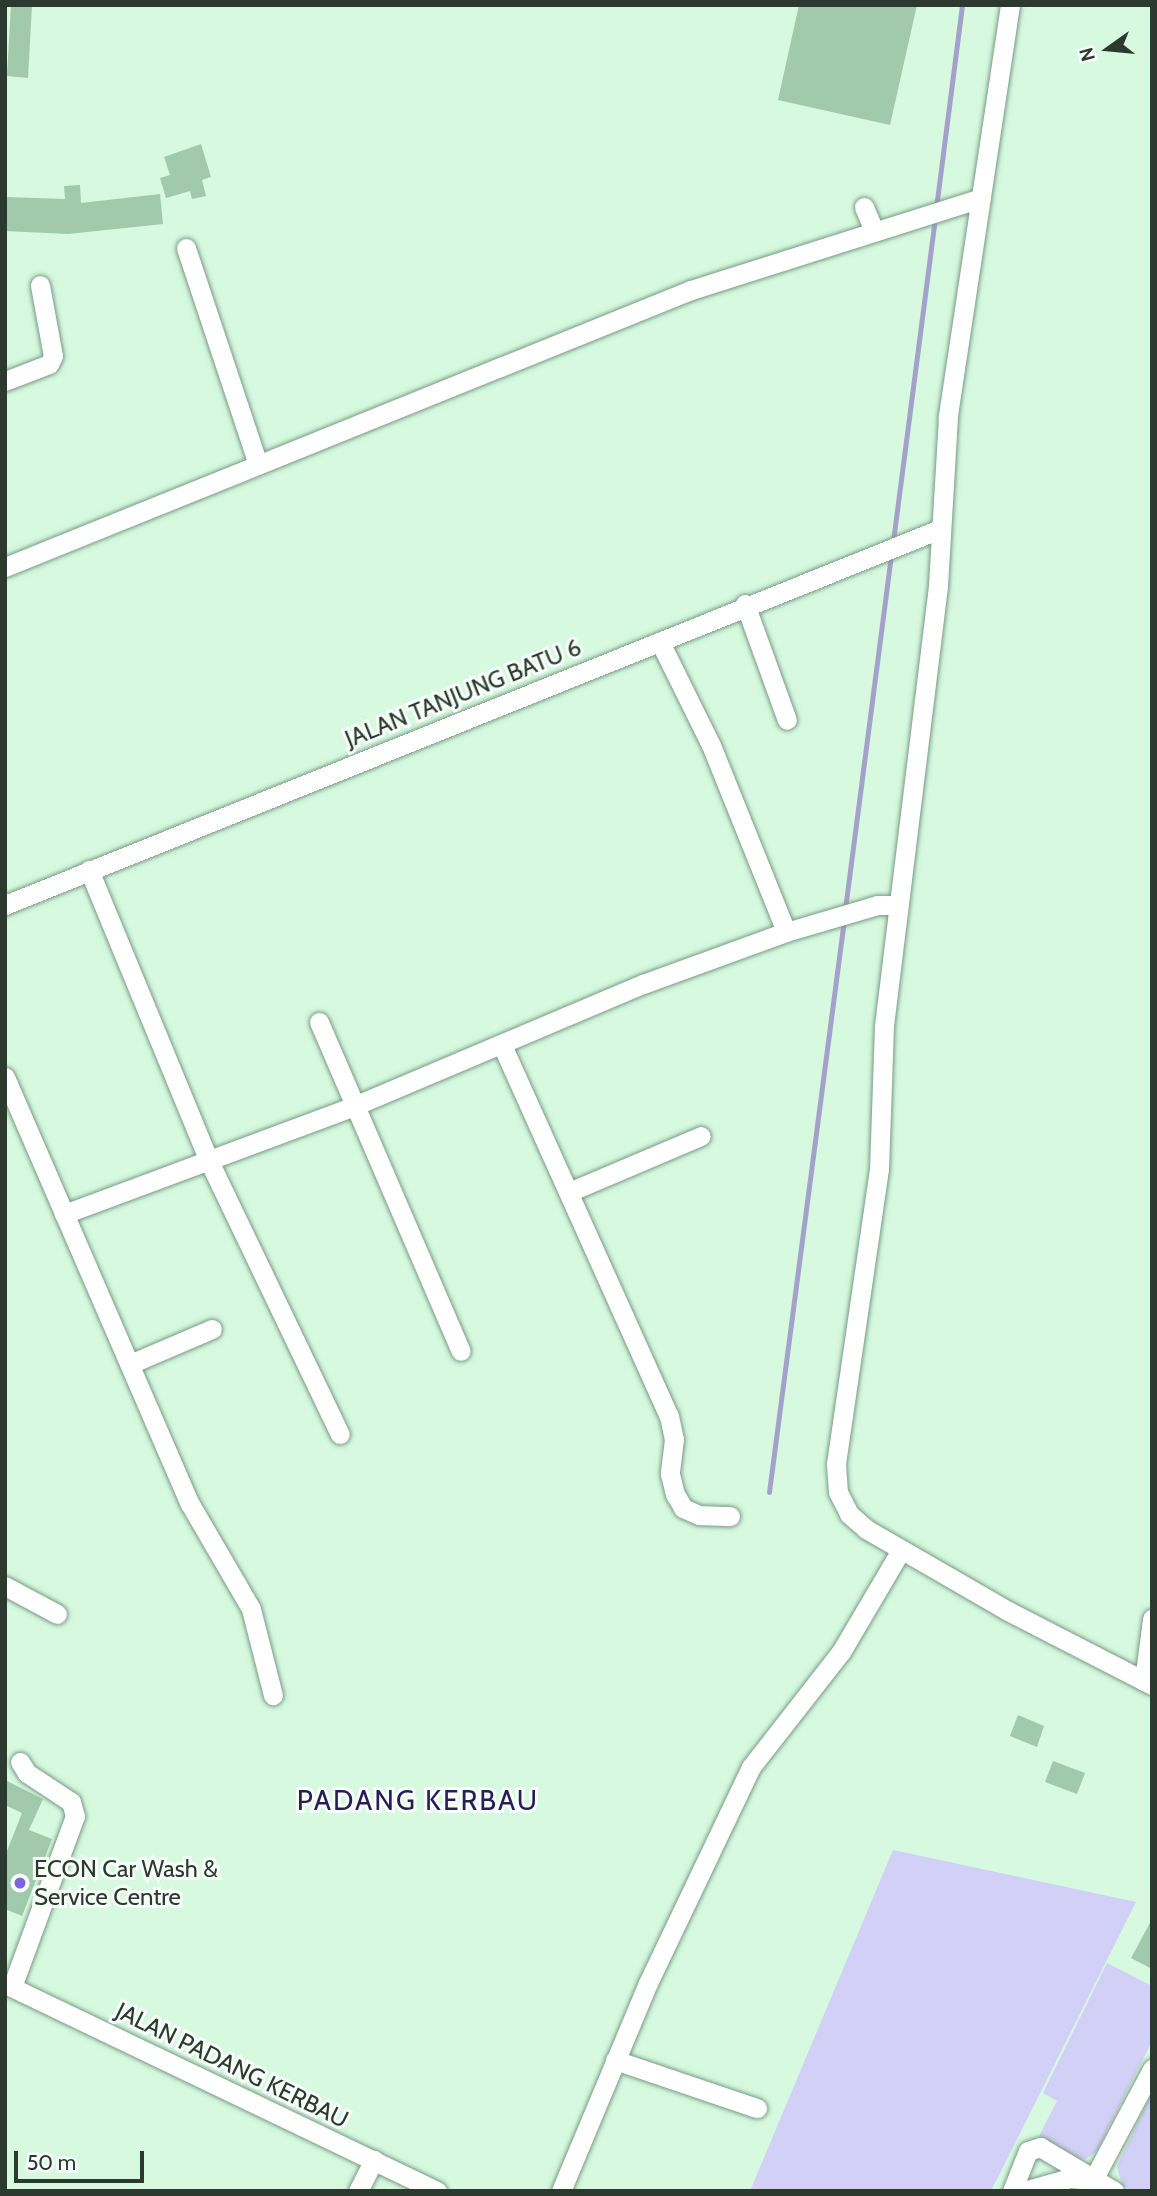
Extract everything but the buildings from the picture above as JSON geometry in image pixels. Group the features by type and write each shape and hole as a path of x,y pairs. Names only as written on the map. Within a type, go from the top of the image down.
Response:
{"street":[{"path":"1010,5 973,200 948,417 931,533 938,586 897,905 884,1027 879,1169 836,1464 838,1492 849,1514 901,1550 1148,1683 1152,1619"},
{"path":"5,568 258,464 405,410 691,290 973,200"},
{"path":"864,207 880,230"},
{"path":"186,248 258,464"},
{"path":"5,381 48,364 53,356 40,285"},
{"name":"JALAN TANJUNG BATU 6","path":"5,905 660,642 745,604 931,533"},
{"path":"745,604 787,720"},
{"path":"660,642 710,745 786,932"},
{"path":"89,870 208,1158 340,1434"},
{"path":"64,1214 208,1158 354,1106 643,984 786,932 877,905 897,905"},
{"path":"319,1022 461,1351"},
{"path":"502,1045 669,1416 674,1438 670,1474 675,1494 683,1508 699,1515 730,1516"},
{"path":"5,1077 190,1504 251,1609 273,1695"},
{"path":"569,1192 701,1136"},
{"path":"130,1364 212,1329"},
{"path":"561,2191 615,2060 751,1767 854,1633 901,1550"},
{"path":"5,1586 57,1614"},
{"path":"9,1985 75,1816 71,1802 27,1773 20,1762"},
{"name":"JALAN PADANG KERBAU","path":"9,1985 437,2191"},
{"path":"615,2060 757,2108"},
{"path":"1093,2180 1152,2069"},
{"path":"1012,2191 1028,2151 1040,2147 1114,2191"},
{"path":"358,2191 374,2160"},
{"path":"1024,2191 1070,2178 1093,2180"}],"shaded area":[{"path":"893,1850 1136,1902 991,2191 750,2191"},
{"path":"1107,1963 1152,1986 1152,2041 1097,2151 1086,2159 1077,2158 1039,2136 1057,2101 1043,2093"},
{"path":"1152,2093 1152,2191 1133,2191 1122,2185 1117,2166"}],"waterway":[{"path":"936,208 962,5"},
{"path":"893,541 935,218"},
{"path":"845,909 891,555"},
{"path":"769,1492 844,919"}],"place":[{"name":"ECON Car Wash & Service Centre","path":"20,1883"}],"district":[{"name":"PADANG KERBAU","path":"418,1800"}]}
